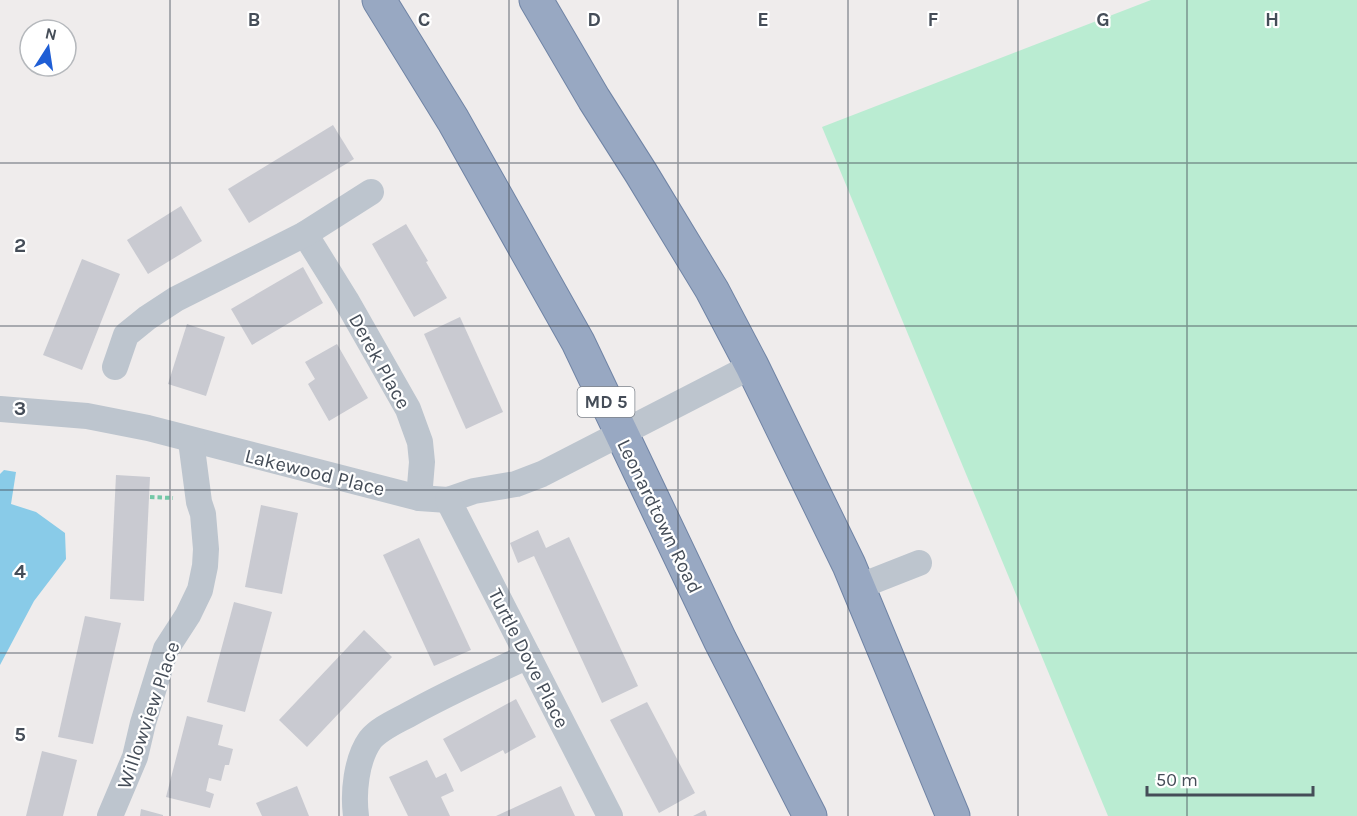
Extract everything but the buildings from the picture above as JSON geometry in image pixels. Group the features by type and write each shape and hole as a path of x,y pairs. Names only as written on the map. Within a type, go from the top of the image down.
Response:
{"highway":[{"name":"Leonardtown Road","path":"379,0 453,120 572,331 720,640 810,816"},
{"path":"536,0 712,290 752,366 858,587 953,816"}],"street":[{"path":"115,366 126,335 147,318 176,299 305,234 371,192"},
{"name":"Derek Place","path":"305,234 346,300 408,409 420,442 422,462 419,498"},
{"name":"Lakewood Place","path":"0,409 87,416 148,428 191,441 419,498 448,500 474,491 525,480 567,462 752,366"},
{"name":"Willowview Place","path":"110,816 135,757 166,649 188,615 202,582 206,549 203,514 199,502 191,441"},
{"name":"Turtle Dove Place","path":"448,500 610,816"},
{"path":"858,587 919,563"},
{"path":"356,816 354,802 360,764 364,750 372,738 386,727 428,704 528,656"}],"path":[{"path":"150,497 173,498"}],"green space":[{"path":"1151,0 1357,0 1357,816 1108,816 822,127"}],"water":[{"path":"4,470 16,472 11,504 36,512 65,533 66,559 34,601 0,665 0,474"}]}
